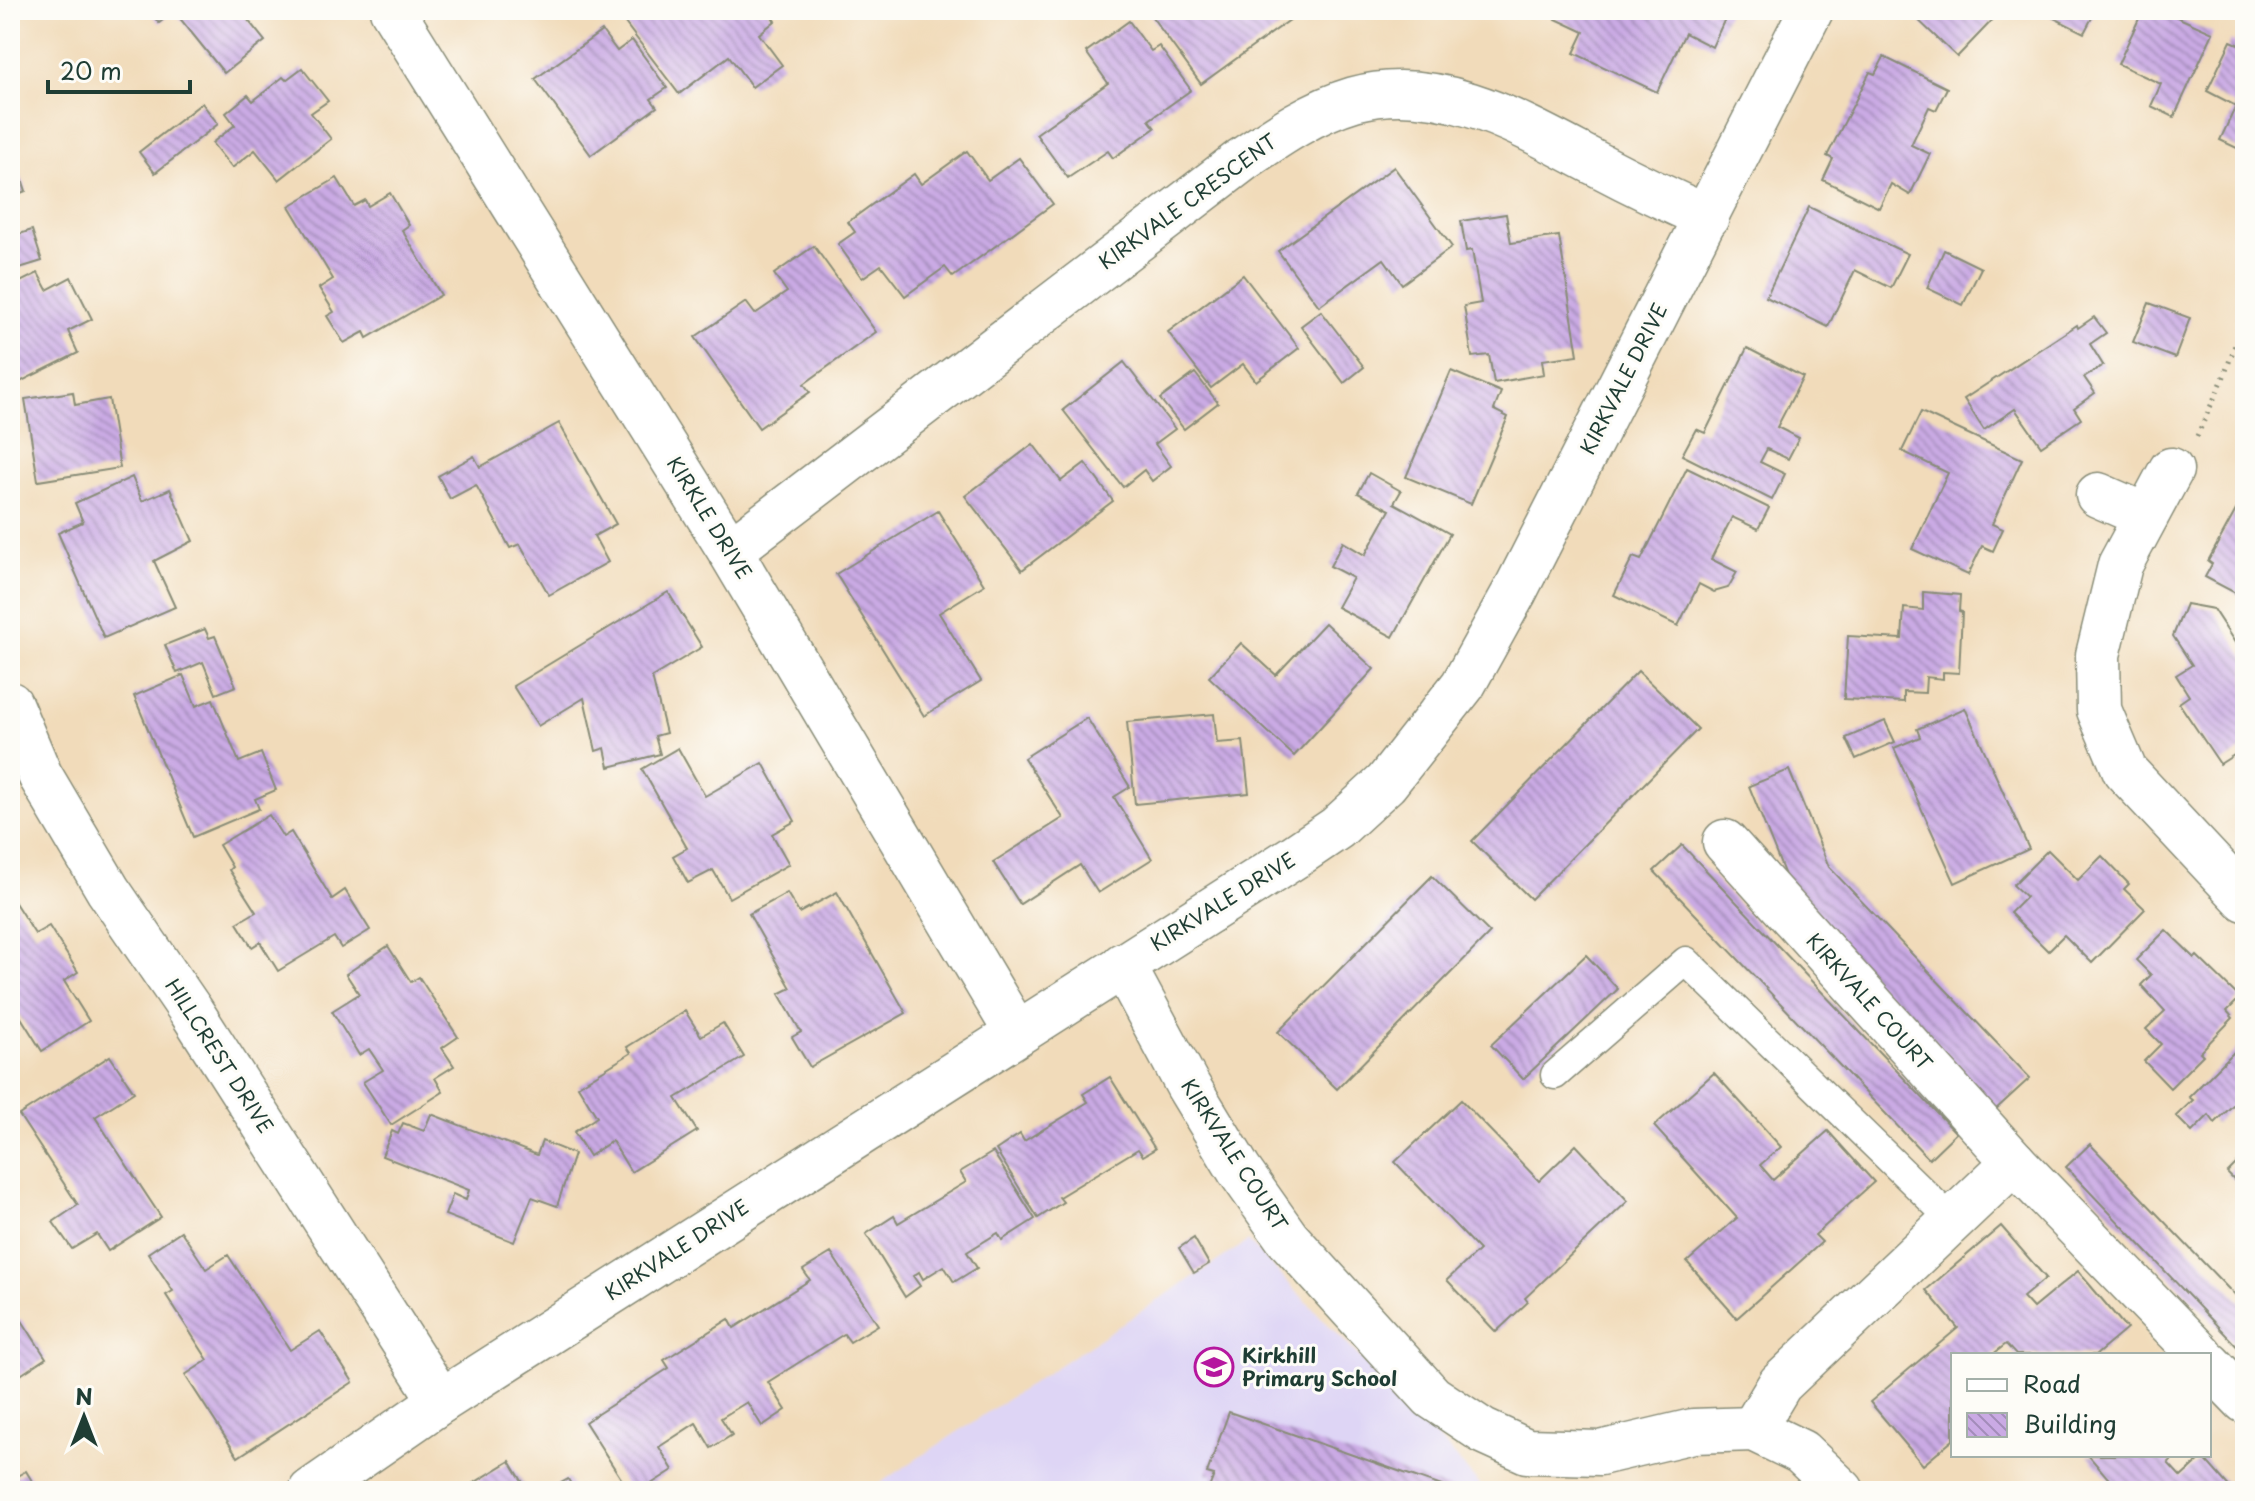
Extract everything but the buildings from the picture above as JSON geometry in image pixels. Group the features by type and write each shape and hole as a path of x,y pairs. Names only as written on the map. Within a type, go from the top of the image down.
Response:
{"street":[{"name":"KIRKVALE DRIVE","path":"311,1491 441,1401 1337,828 1386,783 1463,685 1522,577 1811,10"},
{"name":"KIRKLE DRIVE","path":"409,16 1016,1032"},
{"name":"KIRKVALE CRESCENT","path":"730,551 1242,160 1292,126 1355,99 1397,94 1448,99 1510,118 1661,197 1707,217"},
{"path":"2171,470 2120,565 2098,655 2099,710 2125,771 2245,899"},
{"path":"2098,495 2146,516"},
{"name":"HILLCREST DRIVE","path":"10,704 40,775 108,890 191,1011 441,1401"},
{"name":"KIRKVALE COURT","path":"1725,842 2014,1162 2199,1353"},
{"name":"KIRKVALE COURT","path":"1123,965 1188,1086 1239,1170 1287,1238 1432,1397 1483,1431 1527,1451 1600,1453 1693,1431 1753,1429 1801,1452 1842,1491"},
{"path":"1753,1429 1780,1384 2014,1162"},
{"path":"2211,1366 2245,1401"}],"lane":[{"path":"1555,1075 1686,961 1952,1220"}],"path":[{"path":"2171,470 2183,464 2223,379 2245,317"}],"shaded area":[{"name":"Kirkhill Primary School","path":"1248,1241 1485,1491 868,1491"}],"place":[{"name":"Kirkhill Primary School","path":"1214,1367"}]}
